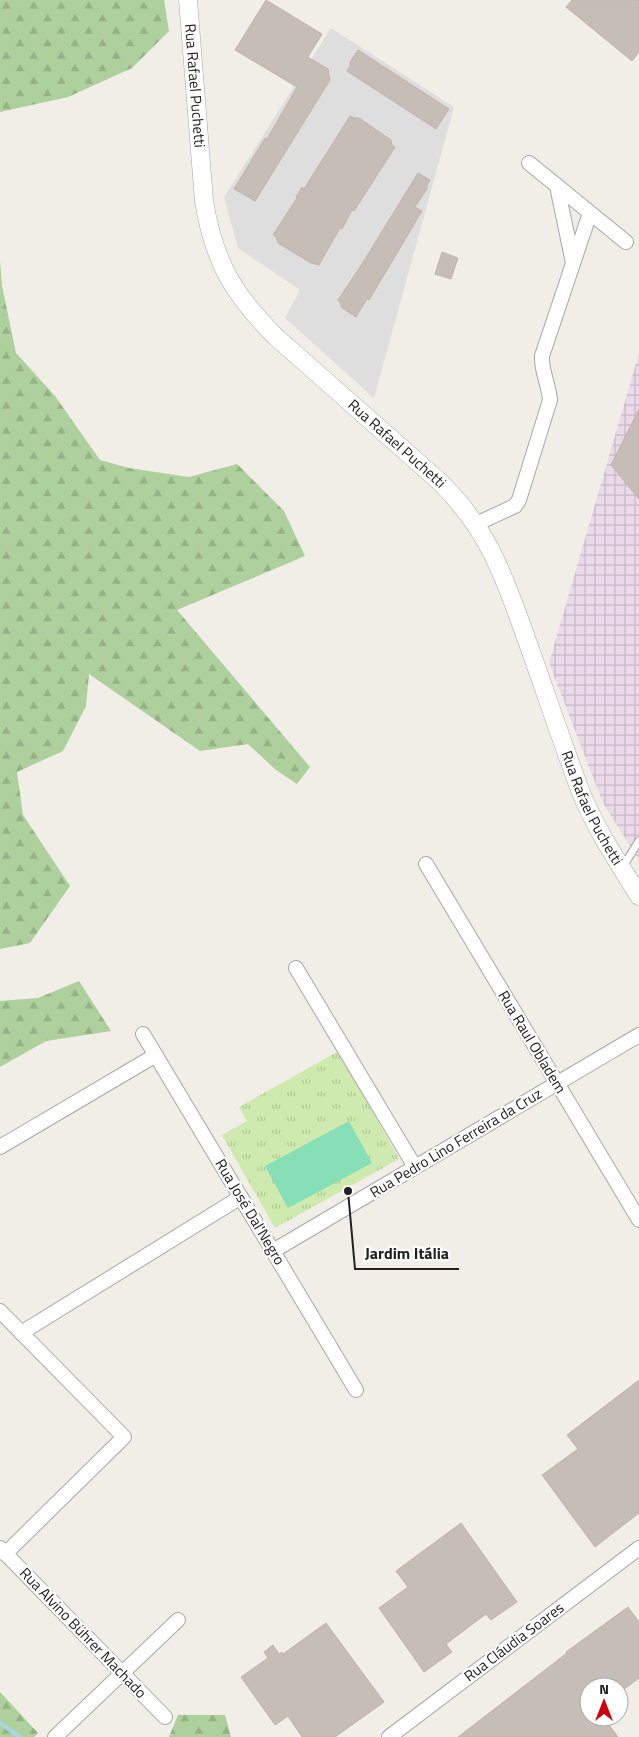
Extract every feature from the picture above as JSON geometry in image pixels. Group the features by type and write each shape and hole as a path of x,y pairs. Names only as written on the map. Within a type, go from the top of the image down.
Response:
{"street":[{"name":"Rua Rafael Puchetti","path":"188,0 204,201 208,226 227,275 239,297 253,314 276,337 439,481 455,497 476,524 489,545 508,589 581,791 597,825 639,896"},
{"path":"530,163 626,242"},
{"path":"557,186 573,264"},
{"path":"476,524 515,506 519,500 550,400 542,356 590,213"},
{"name":"Rua Raul Obladem","path":"426,864 639,1220"},
{"path":"296,968 415,1167"},
{"name":"Rua José Dal'Negro","path":"143,1034 356,1390"},
{"name":"Rua Pedro Lino Ferreira da Cruz","path":"273,1251 639,1035"},
{"path":"0,1147 156,1056"},
{"path":"21,1332 241,1197"},
{"path":"0,1311 124,1437 3,1551"},
{"name":"Rua Cláudia Soares","path":"389,1737 639,1548"},
{"name":"Rua Alvino Bührer Machado","path":"3,1551 165,1718"},
{"path":"55,1737 178,1620"}],"lane":[{"path":"622,869 639,841"}],"shaded area":[{"path":"331,28 454,107 374,398 285,318 300,290 238,248 224,197"},
{"path":"639,353 639,860 603,803 549,663"}],"green space":[{"path":"0,0 164,0 169,31 132,68 68,97 0,112"},
{"path":"0,261 2,286 16,353 55,396 100,460 129,468 189,477 237,464 284,511 305,556 177,610 310,767 297,784 276,770 248,744 200,751 89,674 86,706 63,751 17,772 23,815 70,886 30,943 0,949"},
{"path":"79,981 111,1031 46,1041 0,1067 0,1001 38,998"},
{"path":"339,1051 399,1159 275,1228 222,1135 247,1121 239,1107"},
{"path":"349,1121 372,1163 288,1208 265,1166"},
{"path":"0,1692 38,1733 34,1737 0,1737"},
{"path":"178,1715 225,1715 231,1737 169,1737"}],"building":[{"path":"266,0 322,34 308,57 328,69 330,80 255,201 234,189 265,138 267,139 297,87 235,50"},
{"path":"572,0 639,0 639,52 632,61 566,7"},
{"path":"358,50 449,109 436,129 347,71 350,62"},
{"path":"350,116 359,118 391,140 392,145 395,147 354,211 352,210 342,229 340,228 319,265 311,263 278,243 273,235 302,187 304,189"},
{"path":"418,173 430,180 427,189 415,207 422,211 369,300 367,299 356,317 342,308 338,300"},
{"path":"442,252 458,258 451,279 435,274"},
{"path":"639,409 639,499 611,465"},
{"path":"639,1380 639,1513 595,1547 542,1475 578,1449 567,1435"},
{"path":"461,1523 517,1602 491,1620 486,1614 446,1644 452,1652 424,1672 379,1608 408,1587 396,1571"},
{"path":"628,1607 639,1622 639,1678 629,1686 629,1677 579,1677 579,1727 610,1727 618,1737 458,1737 567,1653"},
{"path":"326,1623 384,1702 335,1737 302,1737 288,1716 275,1725 241,1677 268,1658 264,1652 273,1645 279,1654 282,1652 283,1654"}],"waterway":[{"path":"0,1723 20,1737"}],"place":[{"name":"Jardim Itália","path":"348,1191"}]}
